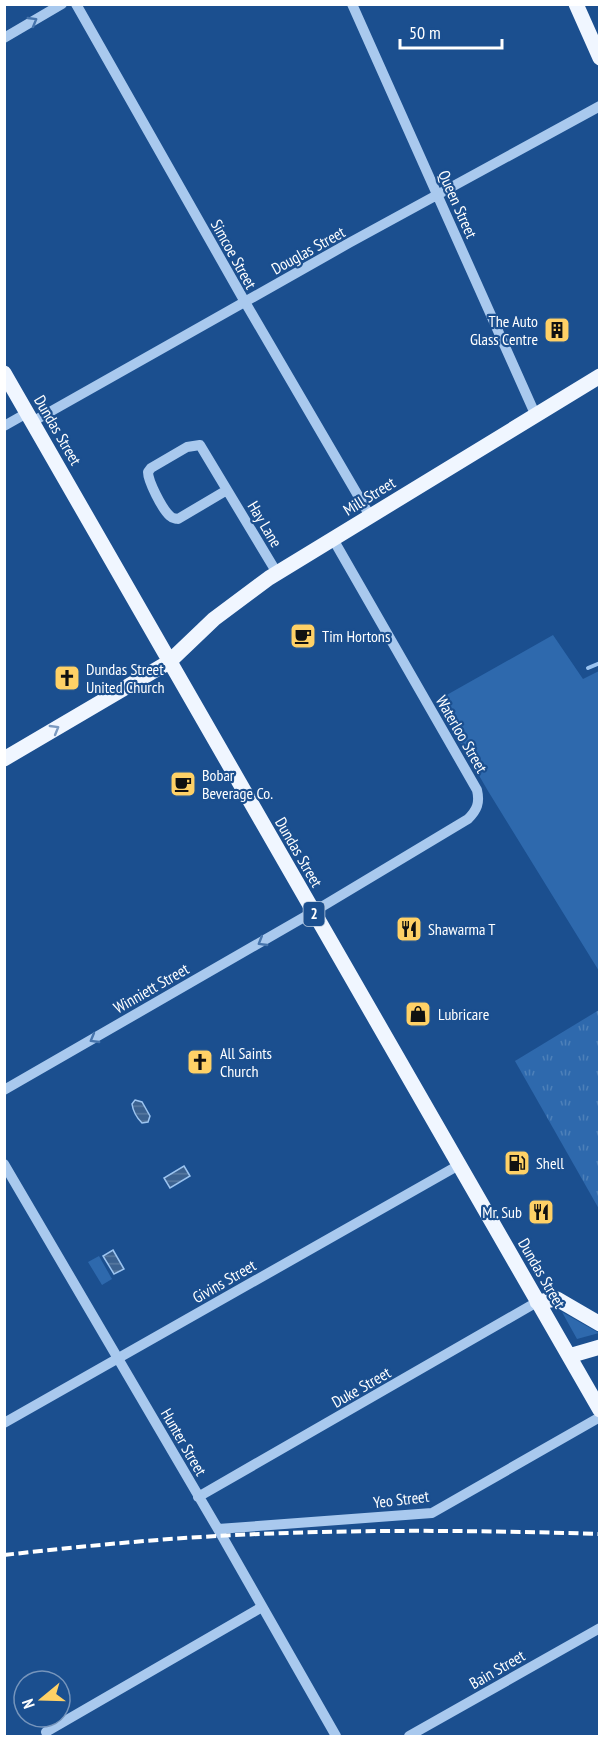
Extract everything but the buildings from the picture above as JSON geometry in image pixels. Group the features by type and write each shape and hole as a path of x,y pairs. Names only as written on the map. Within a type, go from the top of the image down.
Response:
{"main road":[{"path":"576,4 600,58"},
{"name":"Dundas Street","path":"4,373 600,1410"},
{"name":"Mill Street","path":"4,759 169,662 214,619 277,573 600,376"},
{"path":"537,1302 557,1299 600,1324"},
{"path":"568,1356 600,1347"}],"street":[{"path":"4,38 62,4"},
{"name":"Simcoe Street","path":"76,4 245,302 370,516"},
{"name":"Queen Street","path":"352,4 536,416"},
{"name":"Douglas Street","path":"4,426 30,417 245,302 600,106"},
{"name":"Hay Lane","path":"227,490 175,519 168,514 148,480 148,472 182,450 197,444 203,447 277,573"},
{"name":"Waterloo Street","path":"313,912 468,819 477,808 478,802 477,790 333,539"},
{"name":"Winniett Street","path":"4,1090 313,912"},
{"name":"Hunter Street","path":"4,1164 218,1529 336,1737"},
{"name":"Givins Street","path":"4,1423 459,1165"},
{"name":"Duke Street","path":"198,1497 537,1302"},
{"name":"Yeo Street","path":"218,1529 432,1513 600,1417"},
{"path":"46,1732 262,1607"},
{"name":"Bain Street","path":"409,1737 600,1628"}],"green space":[{"path":"553,635 583,679 599,671 599,971 488,791 436,701"},
{"path":"599,1010 599,1209 515,1061"},
{"path":"99,1256 112,1279 102,1285 88,1262"},
{"path":"562,1312 599,1333 577,1339"}],"shaded area":[{"path":"135,1100 142,1102 150,1116 148,1122 142,1123 137,1117 132,1104"},
{"path":"184,1166 190,1176 170,1188 164,1178"},
{"path":"113,1250 124,1269 114,1274 103,1256"}],"waterway":[{"path":"588,668 600,663"}],"railway":[{"path":"4,1555 190,1538 313,1532 600,1534"}],"place":[{"name":"The Auto Glass Centre","path":"557,330"},
{"name":"Tim Hortons","path":"303,636"},
{"name":"Dundas Street United Church","path":"67,678"},
{"name":"Bobar Beverage Co.","path":"183,784"},
{"name":"Shawarma T","path":"409,929"},
{"name":"Lubricare","path":"418,1014"},
{"name":"All Saints Church","path":"200,1062"},
{"name":"Shell","path":"517,1163"},
{"name":"Mr. Sub","path":"541,1212"}]}
